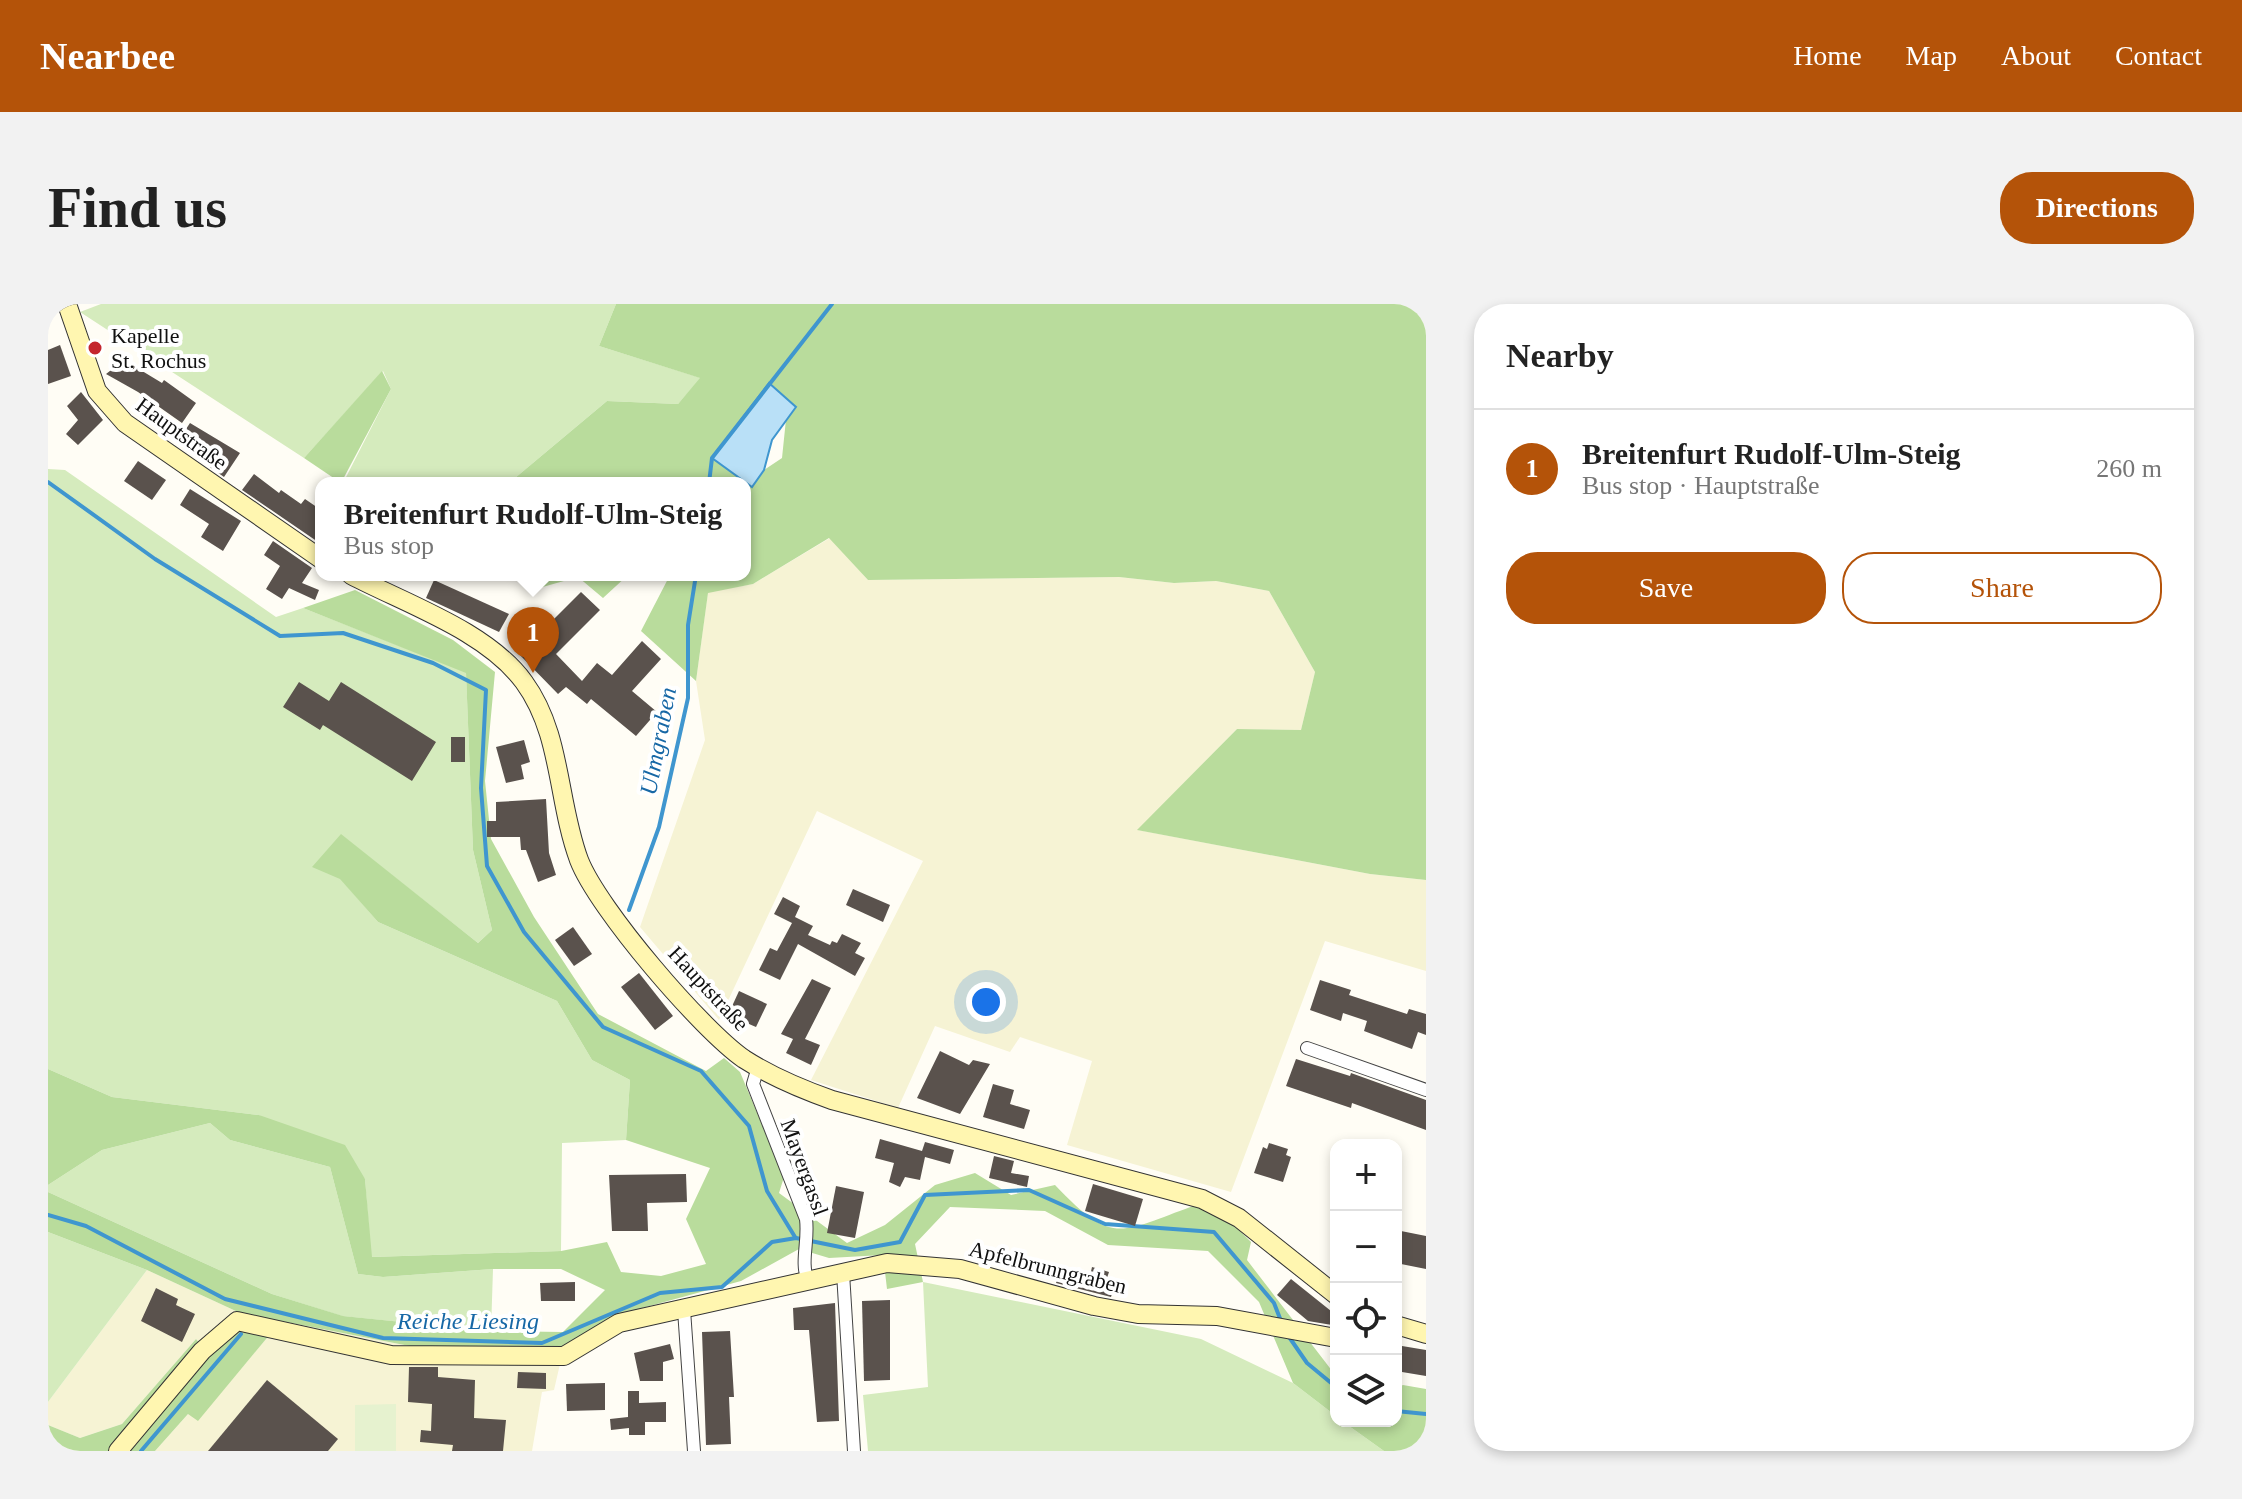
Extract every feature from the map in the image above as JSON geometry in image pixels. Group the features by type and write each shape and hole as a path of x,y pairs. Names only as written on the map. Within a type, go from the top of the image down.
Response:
{"main road":[{"name":"Hauptstraße","path":"67,304 97,391 125,423 315,555"},
{"name":"Hauptstraße","path":"363,581 464,632 488,647 523,681 537,702 552,740 580,862 607,908 704,1022 758,1067 807,1091 856,1107 1202,1199 1239,1218 1330,1290"},
{"name":"Apfelbrunngraben","path":"118,1451 202,1351 237,1321 391,1355 555,1356 572,1352 619,1323 887,1263 960,1269 1094,1306 1138,1314 1217,1316 1330,1337"},
{"path":"1402,1327 1426,1334"}],"street":[{"path":"1307,1048 1426,1090"},
{"name":"Mayergassl","path":"758,1067 753,1084 806,1219 808,1236 803,1260 808,1282"},
{"path":"843,1273 854,1451"},
{"path":"684,1310 694,1451"}],"shaded area":[{"path":"830,538 868,580 1119,577 1174,583 1216,581 1269,591 1315,672 1301,730 1237,729 1138,830 1370,874 1426,880 1426,971 1325,941 1231,1192 1067,1145 1092,1061 1020,1037 1010,1052 935,1026 898,1108 811,1080 923,861 817,811 719,1020 640,927 705,740 696,681 708,592 753,584"},
{"path":"147,1270 238,1312 210,1354 196,1339 122,1424 80,1438 48,1425 48,1402"},
{"path":"281,1321 425,1349 563,1351 554,1390 542,1392 532,1451 155,1451 189,1413 198,1420"}],"green space":[{"path":"101,304 616,304 599,346 701,378 678,404 607,401 516,477 346,477 391,389 383,371 304,458 80,312"},
{"path":"616,304 1426,304 1426,880 1370,874 1137,830 1237,729 1301,730 1315,672 1269,591 1216,581 1174,583 1119,577 868,580 829,538 753,584 708,593 696,681 641,631 667,581 751,581 751,477 516,477 607,401 678,404 700,378 599,346","holes":["788,400 782,458 764,470 752,486"]},
{"path":"382,371 391,389 344,477 332,477 304,458"},
{"path":"48,469 65,470 276,617 303,608 466,672 473,850 492,930 478,943 341,835 340,878 378,922 557,1001 592,1060 630,1080 626,1140 562,1143 561,1251 371,1257 365,1179 259,1115 112,1097 48,1069"},
{"path":"534,581 564,581 532,590"},
{"path":"583,581 621,581 603,598"},
{"path":"355,590 453,640 495,672 485,781 491,839 534,917 598,1014 706,1071 724,1058 740,1072 784,1177 779,1193 847,1243 885,1225 935,1185 975,1173 1011,1195 1055,1185 1075,1205 1105,1226 1132,1227 1193,1206 1229,1220 1251,1242 1247,1260 1330,1368 1330,1411 1293,1383 1259,1302 1208,1251 1108,1245 1045,1211 950,1207 915,1244 923,1282 887,1289 883,1255 829,1258 799,1249 741,1281 635,1310 563,1351 425,1349 281,1321 198,1421 188,1414 155,1451 48,1451 48,1425 80,1438 122,1424 196,1339 209,1354 238,1312 147,1270 48,1232 48,1192 272,1294 343,1316 491,1331 563,1332 605,1290 561,1269 493,1269 383,1277 358,1274 330,1167 230,1140 210,1123 102,1150 48,1185 48,1069 112,1097 259,1115 345,1145 365,1179 372,1257 561,1251 607,1242 621,1272 661,1276 706,1264 686,1219 710,1168 626,1140 630,1080 592,1060 557,1001 378,922 340,879 312,867 341,834 478,943 492,930 473,850 466,673 303,608"},
{"path":"210,1123 230,1140 330,1167 358,1274 383,1277 493,1269 491,1331 342,1316 272,1294 48,1192 48,1185 102,1150"},
{"path":"48,1232 147,1270 48,1402"},
{"path":"923,1282 1201,1339 1293,1383 1330,1411 1330,1427 1350,1427 1384,1451 868,1451 863,1395 928,1387"},
{"path":"1402,1385 1426,1389 1426,1451 1384,1451 1350,1427 1402,1427"},
{"path":"396,1404 396,1451 355,1451 355,1405"}],"water":[{"path":"769,383 796,407 772,440 764,470 752,487 751,477 738,477 712,458"}],"building":[{"path":"60,345 71,376 48,384 48,350"},
{"path":"124,360 162,383 164,380 196,403 182,423 106,374"},
{"path":"81,392 103,420 78,445 66,434 78,420 67,406"},
{"path":"190,423 240,453 224,477 207,465 209,461 178,441"},
{"path":"138,461 166,480 152,500 124,481"},
{"path":"254,474 279,493 281,490 301,504 305,499 315,506 315,540 242,490"},
{"path":"190,489 241,521 223,551 201,537 209,524 180,505"},
{"path":"273,541 312,568 302,583 319,590 315,600 289,588 282,599 266,589 280,566 264,555"},
{"path":"436,581 509,614 499,632 426,598"},
{"path":"581,592 600,610 556,654 582,681 597,663 612,675 642,641 661,659 632,691 657,712 636,736 591,699 587,704 566,687 558,694 519,654"},
{"path":"299,682 329,701 341,682 436,742 412,781 323,725 320,730 283,707"},
{"path":"451,737 465,737 465,762 451,762"},
{"path":"524,740 530,762 521,765 524,779 506,783 496,747"},
{"path":"546,799 549,853 556,875 538,882 526,850 521,850 520,837 487,837 487,821 496,821 496,802"},
{"path":"853,889 890,905 883,922 846,905"},
{"path":"783,897 800,906 795,917 813,926 808,935 830,945 832,941 837,943 842,934 861,943 855,953 865,958 855,976 798,944 780,980 759,970 770,948 777,951 792,923 774,914"},
{"path":"573,927 592,954 574,966 555,940"},
{"path":"639,973 673,1016 655,1030 621,987"},
{"path":"812,979 831,988 805,1039 820,1045 811,1065 786,1053 793,1039 781,1034"},
{"path":"1320,980 1351,990 1349,995 1407,1014 1409,1009 1426,1014 1426,1035 1418,1032 1412,1049 1364,1031 1367,1021 1343,1013 1341,1021 1310,1010"},
{"path":"739,991 767,1004 756,1027 728,1015"},
{"path":"940,1051 969,1065 973,1060 990,1064 960,1114 917,1098"},
{"path":"1296,1059 1350,1076 1351,1073 1426,1100 1426,1130 1352,1103 1351,1108 1286,1086"},
{"path":"993,1084 1014,1090 1010,1104 1030,1110 1024,1129 983,1117"},
{"path":"880,1139 922,1151 925,1142 954,1150 950,1164 925,1157 920,1180 905,1177 900,1187 889,1182 894,1163 875,1158"},
{"path":"1269,1143 1288,1149 1286,1155 1291,1157 1283,1182 1254,1173 1263,1147 1267,1149"},
{"path":"994,1156 1014,1161 1011,1173 1029,1176 1027,1187 989,1178"},
{"path":"686,1174 687,1202 647,1203 648,1231 612,1231 609,1175"},
{"path":"1093,1184 1143,1199 1135,1226 1085,1211"},
{"path":"836,1186 864,1192 855,1238 827,1233"},
{"path":"1402,1231 1426,1236 1426,1269 1402,1264"},
{"path":"1061,1267 1090,1276 1092,1267 1109,1272 1106,1281 1115,1284 1111,1297 1056,1283"},
{"path":"1291,1279 1330,1310 1330,1325 1308,1321 1277,1295"},
{"path":"575,1282 575,1301 541,1301 540,1283"},
{"path":"156,1288 178,1299 176,1305 195,1314 182,1342 141,1321"},
{"path":"890,1300 890,1380 864,1381 862,1301"},
{"path":"835,1303 839,1421 817,1422 809,1330 794,1330 793,1308"},
{"path":"730,1331 734,1397 729,1397 731,1444 706,1445 702,1332"},
{"path":"670,1344 674,1359 663,1362 663,1381 640,1381 634,1353"},
{"path":"1402,1346 1426,1350 1426,1376 1402,1372"},
{"path":"409,1367 438,1367 438,1377 475,1380 474,1418 506,1420 503,1451 452,1451 453,1445 420,1442 421,1430 431,1431 432,1404 408,1402"},
{"path":"518,1372 546,1373 546,1389 517,1388"},
{"path":"267,1380 338,1439 328,1451 208,1451"},
{"path":"605,1383 605,1410 567,1411 566,1384"},
{"path":"628,1391 639,1391 639,1403 666,1402 666,1422 645,1422 645,1435 629,1435 629,1428 611,1430 610,1419 628,1417"}],"waterway":[{"path":"710,477 712,458 832,304"},
{"path":"48,482 155,559 280,636 343,633 433,663 486,690 481,788 487,866 524,932 603,1027 701,1071 749,1126 767,1191 795,1237"},
{"name":"Ulmgraben","path":"629,910 659,827 688,698 688,625 695,581"},
{"name":"Reiche Liesing","path":"48,1215 86,1226 225,1299 383,1338 542,1343 660,1293 722,1287 772,1242 796,1238 855,1250 900,1242 925,1195 1029,1190 1105,1224 1214,1232 1274,1303 1281,1321"},
{"path":"141,1451 241,1334"},
{"name":"Reiche Liesing","path":"1287,1334 1307,1363 1330,1382"},
{"name":"Reiche Liesing","path":"1402,1412 1426,1414"}],"place":[{"name":"Kapelle St. Rochus","path":"95,348"},
{"name":"Breitenfurt Rudolf-Ulm-Steig","path":"533,673"}]}
